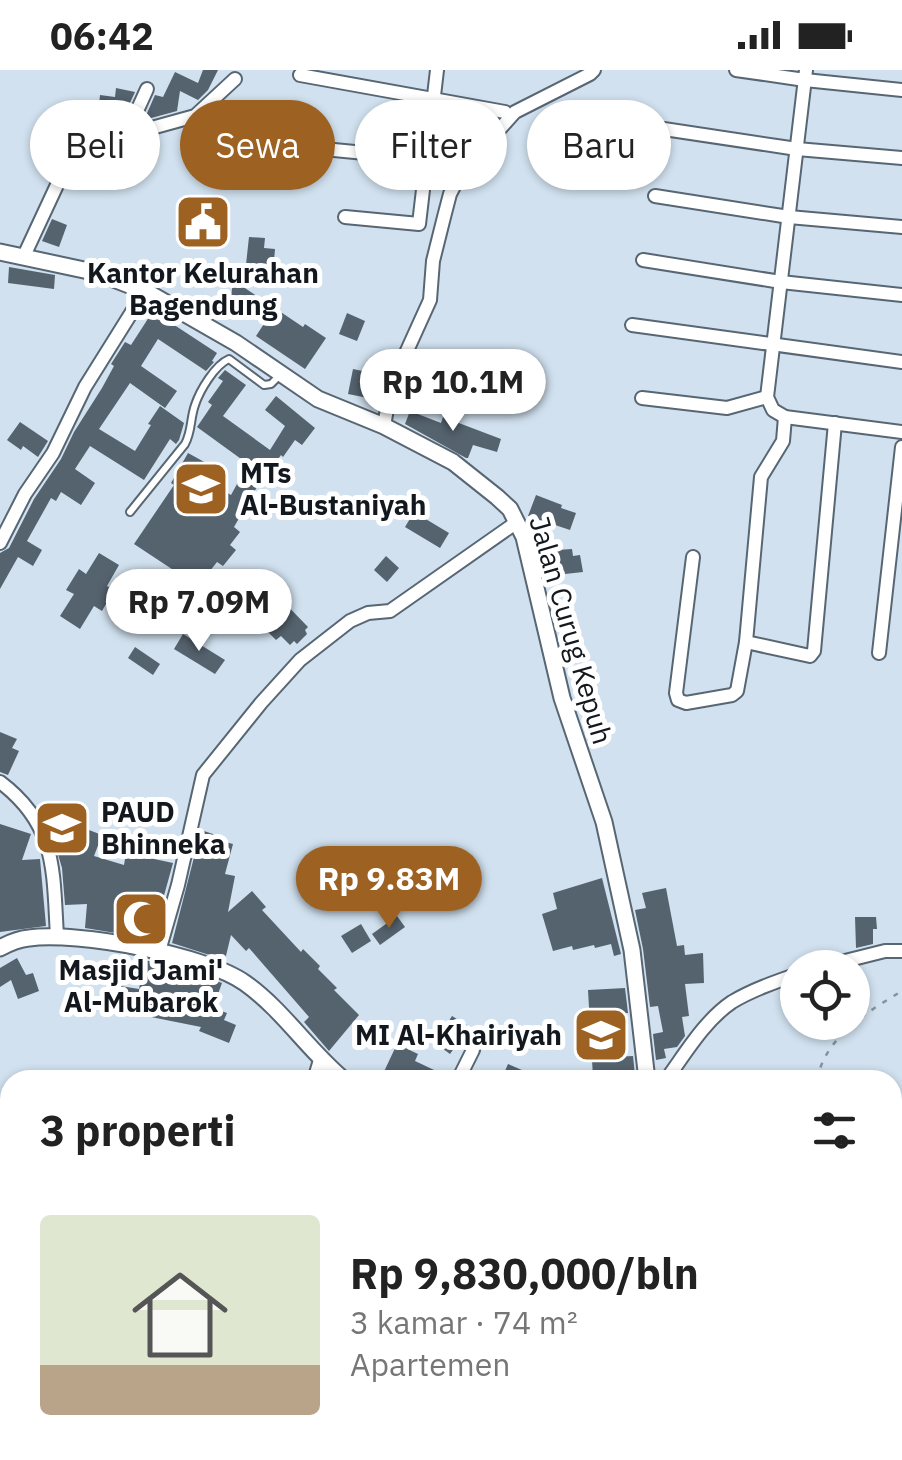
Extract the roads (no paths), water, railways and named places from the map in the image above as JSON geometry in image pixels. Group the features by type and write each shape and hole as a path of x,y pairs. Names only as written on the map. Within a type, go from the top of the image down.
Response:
{"street":[{"path":"434,98 436,70"},
{"path":"384,426 391,386 430,300 433,261 450,194 462,171 515,112 594,70"},
{"path":"736,70 805,75 902,90"},
{"path":"300,75 444,100"},
{"path":"805,75 767,397 773,410 785,417 902,432"},
{"path":"160,126 196,116 235,79"},
{"path":"142,100 147,89"},
{"path":"671,130 902,158"},
{"path":"23,258 54,190"},
{"path":"345,218 420,224 424,190"},
{"path":"655,196 789,217 902,227"},
{"name":"Jalan Curug Kepuh","path":"0,252 98,274 145,291 236,343 318,400 384,426 453,462 510,509 524,538 562,698 604,822 632,950 646,1070"},
{"path":"643,260 781,282 902,295"},
{"path":"0,543 145,291"},
{"path":"632,325 902,362"},
{"path":"642,398 727,408 767,397"},
{"path":"693,557 676,693 678,700 686,703 737,691 746,642 762,477 783,441 785,417"},
{"path":"746,642 810,656 814,651 834,424"},
{"path":"879,653 902,447"},
{"path":"159,951 203,775 261,703 300,660 350,622 390,611 517,522"},
{"path":"0,782 30,810 44,835 53,868 58,936"},
{"path":"0,948 26,938 58,936 159,951 223,969 246,983 282,1016 332,1070"},
{"path":"870,955 902,952"},
{"path":"673,1070 703,1030 729,1004 780,981"},
{"path":"463,1070 474,1050"},
{"path":"317,1070 320,1060"}],"lane":[{"path":"130,512 185,444 196,402 220,364 229,360 264,386 281,374"}],"place":[{"name":"Kantor Kelurahan Bagendung","path":"203,222"},
{"name":"MTs Al-Bustaniyah","path":"201,489"},
{"name":"PAUD Bhinneka","path":"62,828"},
{"name":"Masjid Jami' Al-Mubarok","path":"141,919"},
{"name":"MI Al-Khairiyah","path":"601,1035"}]}
